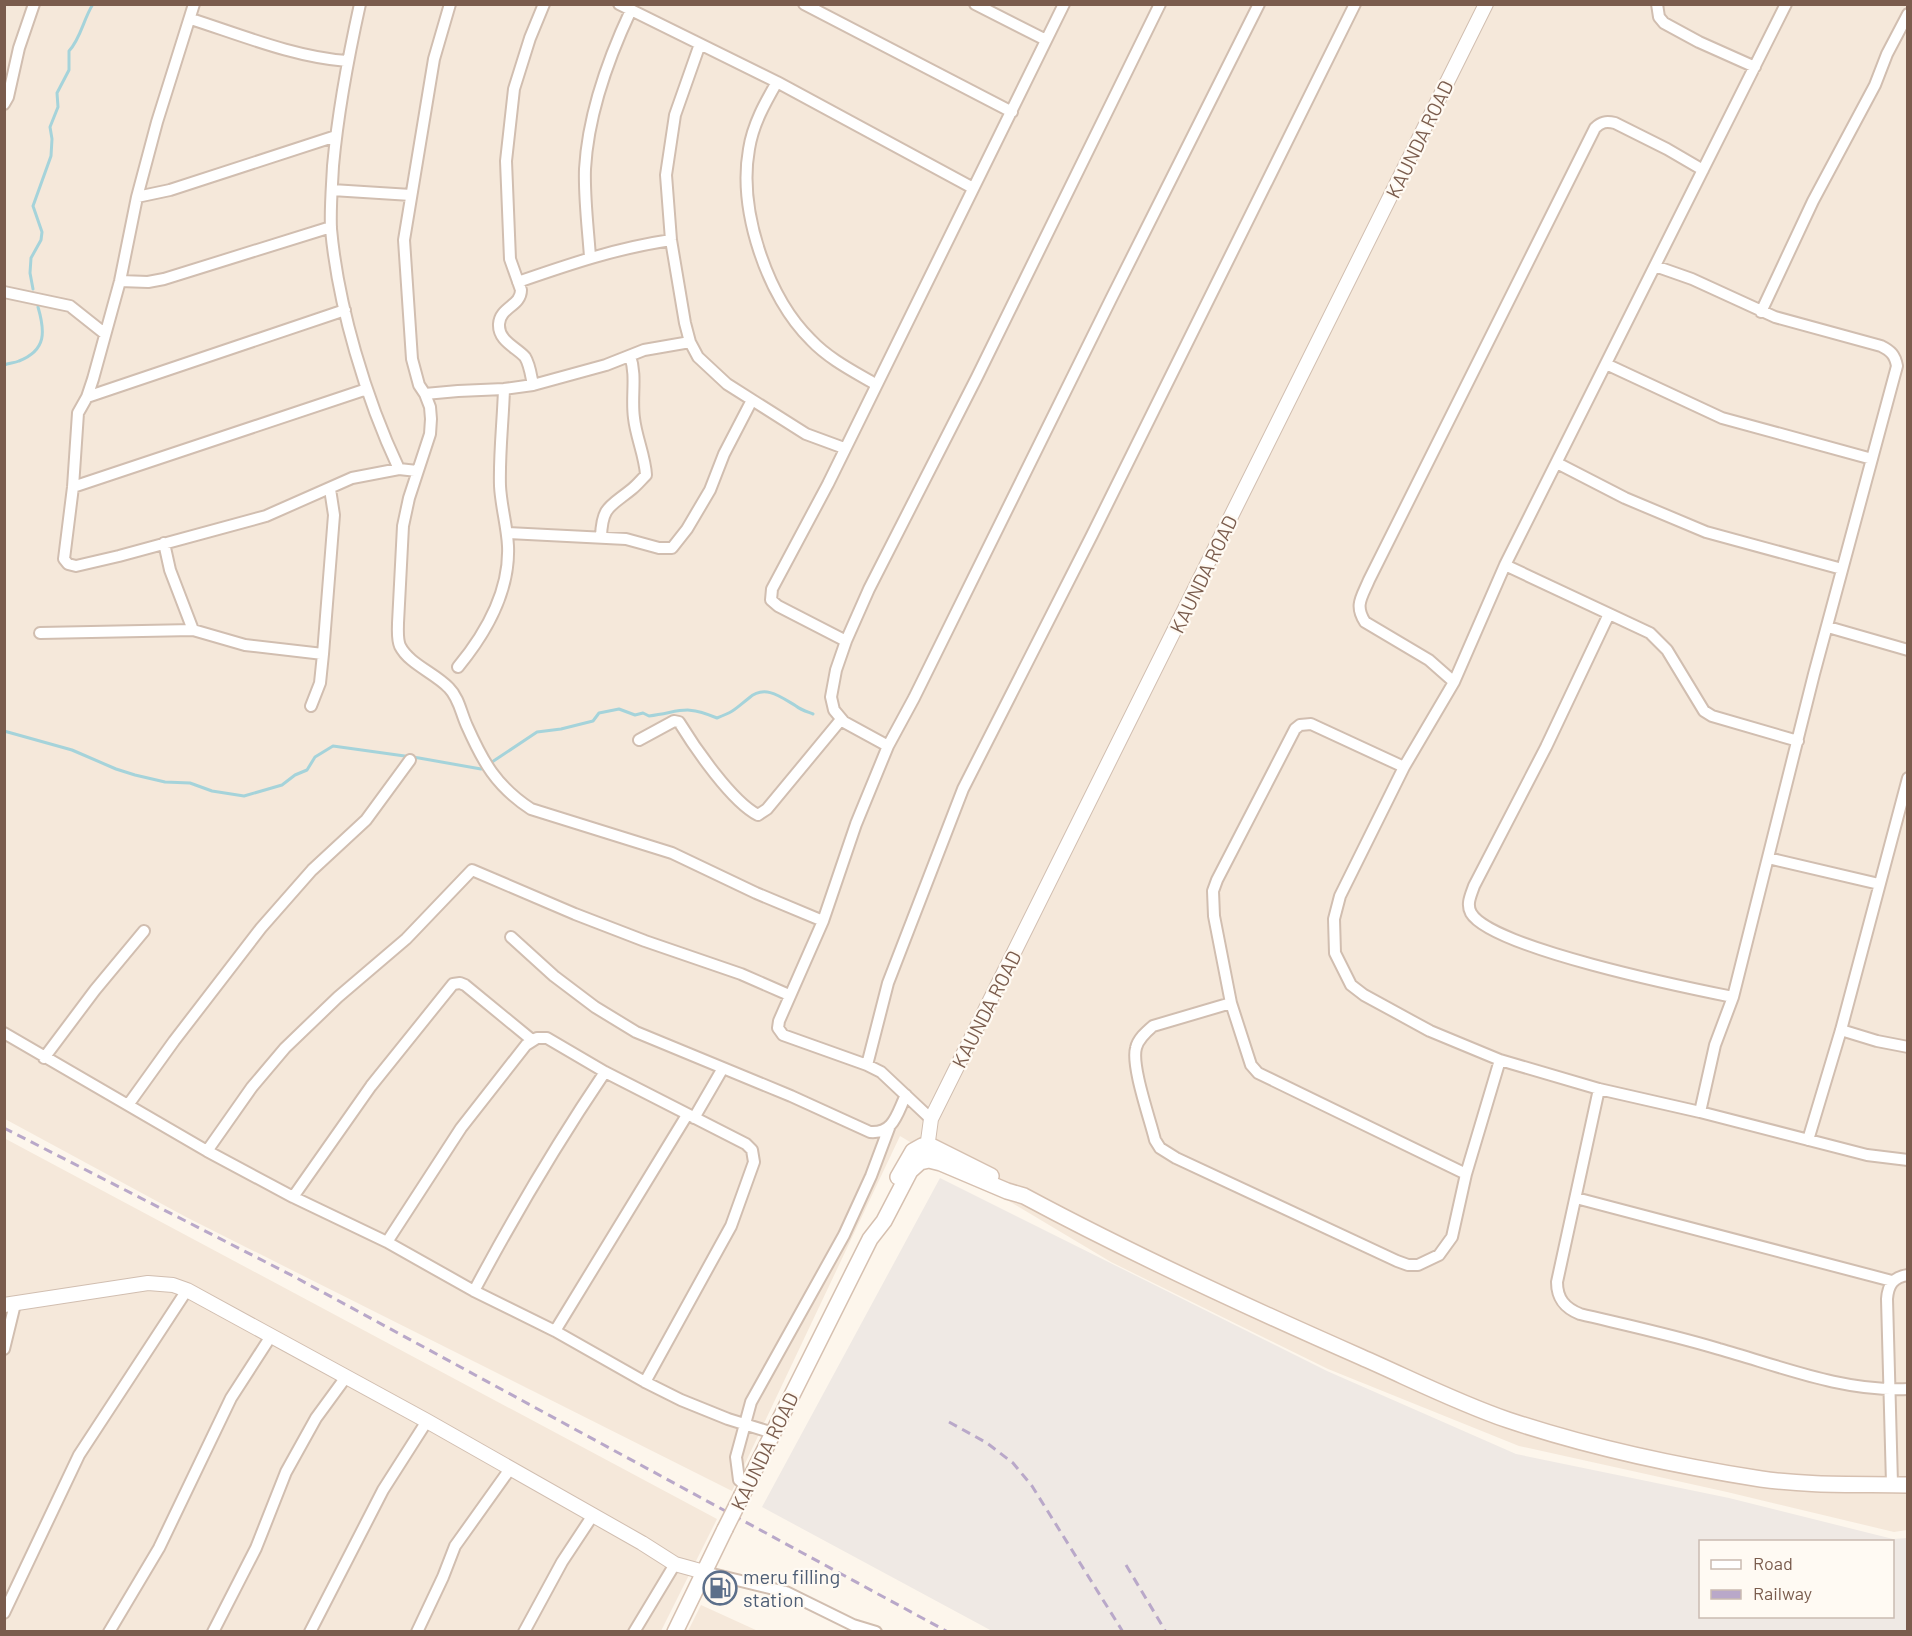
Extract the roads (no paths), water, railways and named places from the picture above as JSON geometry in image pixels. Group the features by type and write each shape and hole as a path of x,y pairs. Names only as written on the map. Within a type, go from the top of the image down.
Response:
{"main road":[{"path":"935,1155 1295,1328 1476,1408 1509,1420 1602,1447 1763,1479 1829,1484 1908,1485"},
{"name":"KAUNDA ROAD","path":"676,1631 870,1239 884,1221 910,1171 920,1162 935,1155"}],"street":[{"path":"4,104 8,98 19,48 34,4"},
{"path":"195,4 160,108 137,197 120,281 87,397 78,413 73,486 64,560 76,566 266,516 352,478 399,469 417,471"},
{"path":"360,4 347,61 336,136 331,227 345,310 367,389 383,436 399,469"},
{"path":"450,4 434,58 404,240 412,359 419,385 426,394 430,407 430,434 417,471 403,526 398,623 400,646 408,656 456,696 471,734 500,785 531,809 672,853 756,893 823,921"},
{"path":"533,385 526,359 508,344 501,334 499,323 503,312 519,301 521,290 509,251 506,161 514,89 530,38 544,4"},
{"path":"620,4 777,82 973,188"},
{"path":"804,4 1012,112"},
{"path":"975,4 1046,40"},
{"path":"846,641 778,606 771,600 772,589 828,484 875,384 1064,4"},
{"path":"888,746 844,722 834,710 831,697 836,670 846,641 875,578 977,377 1160,4"},
{"path":"931,1119 881,1072 780,1032 779,1021 823,921 856,824 888,746 1259,4"},
{"path":"867,1065 888,983 963,789 1092,536 1355,4"},
{"name":"KAUNDA ROAD","path":"935,1155 931,1119 1486,4"},
{"path":"1657,4 1659,17 1664,23 1699,42 1755,67"},
{"path":"1786,4 1505,565 1454,682 1404,767 1340,896 1334,919 1335,953 1351,985 1364,995 1430,1031 1500,1060 1599,1089 1700,1112 1867,1155 1908,1160"},
{"path":"590,257 585,169 590,135 607,70 630,10"},
{"path":"1761,312 1813,201 1875,85 1887,54 1908,14"},
{"path":"191,19 268,44 328,59 347,61"},
{"path":"700,44 679,99 666,175 671,240 690,342 698,357 727,384 806,434 844,448"},
{"path":"777,82 757,119 749,149 747,202 760,256 788,311 810,340 831,357 875,384"},
{"path":"1454,682 1429,660 1365,622 1359,614 1358,606 1369,580 1595,128 1606,121 1615,123 1703,170"},
{"path":"137,197 170,190 336,136"},
{"path":"332,190 411,195"},
{"path":"120,281 148,282 164,279 331,227"},
{"path":"519,282 590,257 643,244 671,240"},
{"path":"1655,266 1692,279 1761,312 1881,346 1895,356 1897,366 1842,569 1732,997 1715,1045 1700,1112"},
{"path":"4,292 70,306 104,333"},
{"path":"87,397 345,310"},
{"path":"426,394 533,385 596,368 644,350 690,342"},
{"path":"601,537 602,521 609,505 632,489 645,475 633,417 634,371 630,356"},
{"path":"1606,364 1722,418 1872,459"},
{"path":"73,486 367,389"},
{"path":"458,667 476,645 496,607 506,574 507,533 500,490 504,389"},
{"path":"507,533 626,539 659,548 672,548 687,529 710,490 723,454 752,400"},
{"path":"1557,463 1625,498 1706,532 1842,569"},
{"path":"311,706 320,683 323,654 334,515 330,489"},
{"path":"164,543 170,570 193,630"},
{"path":"1505,565 1650,633 1667,650 1704,711 1730,722 1798,741"},
{"path":"1609,614 1546,747 1474,886 1469,904 1470,912 1498,932 1544,950 1650,980 1732,997"},
{"path":"1828,627 1908,650"},
{"path":"40,633 193,630 245,645 323,654"},
{"path":"639,740 674,721 679,722 706,762 741,802 758,815 767,809 835,725 844,722"},
{"path":"1404,767 1311,724 1300,725 1294,729 1213,891 1214,916 1231,1003 1251,1065 1258,1073 1466,1174"},
{"path":"128,1106 174,1041 261,928 312,870 366,820 410,760"},
{"path":"1808,1140 1841,1030 1908,778"},
{"path":"1768,858 1879,884"},
{"path":"207,1151 252,1086 285,1048 338,997 406,939 472,870 575,914 741,974 789,995"},
{"path":"44,1058 94,990 144,931"},
{"path":"511,937 554,976 615,1020 636,1032 791,1096 870,1132 880,1133 889,1127"},
{"path":"293,1197 371,1086 453,984 465,985 532,1040"},
{"path":"1231,1003 1153,1026 1137,1044 1134,1060 1155,1140 1167,1153 1408,1265 1418,1265 1439,1255 1452,1238 1466,1174 1500,1060"},
{"path":"1841,1030 1877,1041 1908,1047"},
{"path":"4,1033 207,1151 293,1197 387,1242 474,1291 555,1331 645,1382 681,1400 744,1424 773,1432"},
{"path":"387,1242 461,1128 508,1068 532,1040 537,1038 547,1038 605,1072 746,1144 752,1150 754,1162 731,1226 645,1382"},
{"path":"555,1331 723,1068"},
{"path":"474,1291 523,1202 605,1072"},
{"path":"1599,1089 1557,1282 1558,1295 1570,1310 1833,1381 1869,1389 1908,1389"},
{"path":"744,1491 739,1480 736,1457 744,1424 755,1394 852,1219 889,1127 906,1095"},
{"path":"1576,1198 1892,1281"},
{"path":"1892,1484 1887,1299 1892,1281 1897,1277 1908,1275"},
{"path":"4,1349 10,1305 148,1283 172,1285 187,1290 427,1421 675,1564 786,1592 853,1625 876,1632"},
{"path":"4,1613 79,1455 187,1290"},
{"path":"109,1632 159,1548 231,1398 271,1336"},
{"path":"213,1632 256,1548 286,1473 316,1418 346,1377"},
{"path":"310,1632 383,1490 427,1421"},
{"path":"417,1632 455,1546 510,1469"},
{"path":"524,1632 562,1562 593,1515"},
{"path":"640,1630 675,1564"}],"waterway":[{"path":"33,289 30,273 31,258 41,240 42,232 33,206 51,156 50,127 58,107 57,93 69,70 69,51 93,4"},
{"path":"4,365 28,357 39,345 42,339 42,324 38,307"},
{"path":"492,762 537,732 593,721 599,713 619,709 635,715 643,713 649,716 689,710 717,718 734,710 755,694 767,692 813,714"},
{"path":"4,731 72,750 135,775 165,782 190,783 212,791 244,796 282,785 295,775 307,770 315,757 333,746 481,769"}],"railway":[{"path":"4,1128 293,1276 948,1632"},
{"path":"949,1422 987,1443 1013,1463 1032,1486 1123,1632"},
{"path":"1126,1565 1166,1632"}],"place":[{"name":"meru filling station","path":"720,1588"}]}
